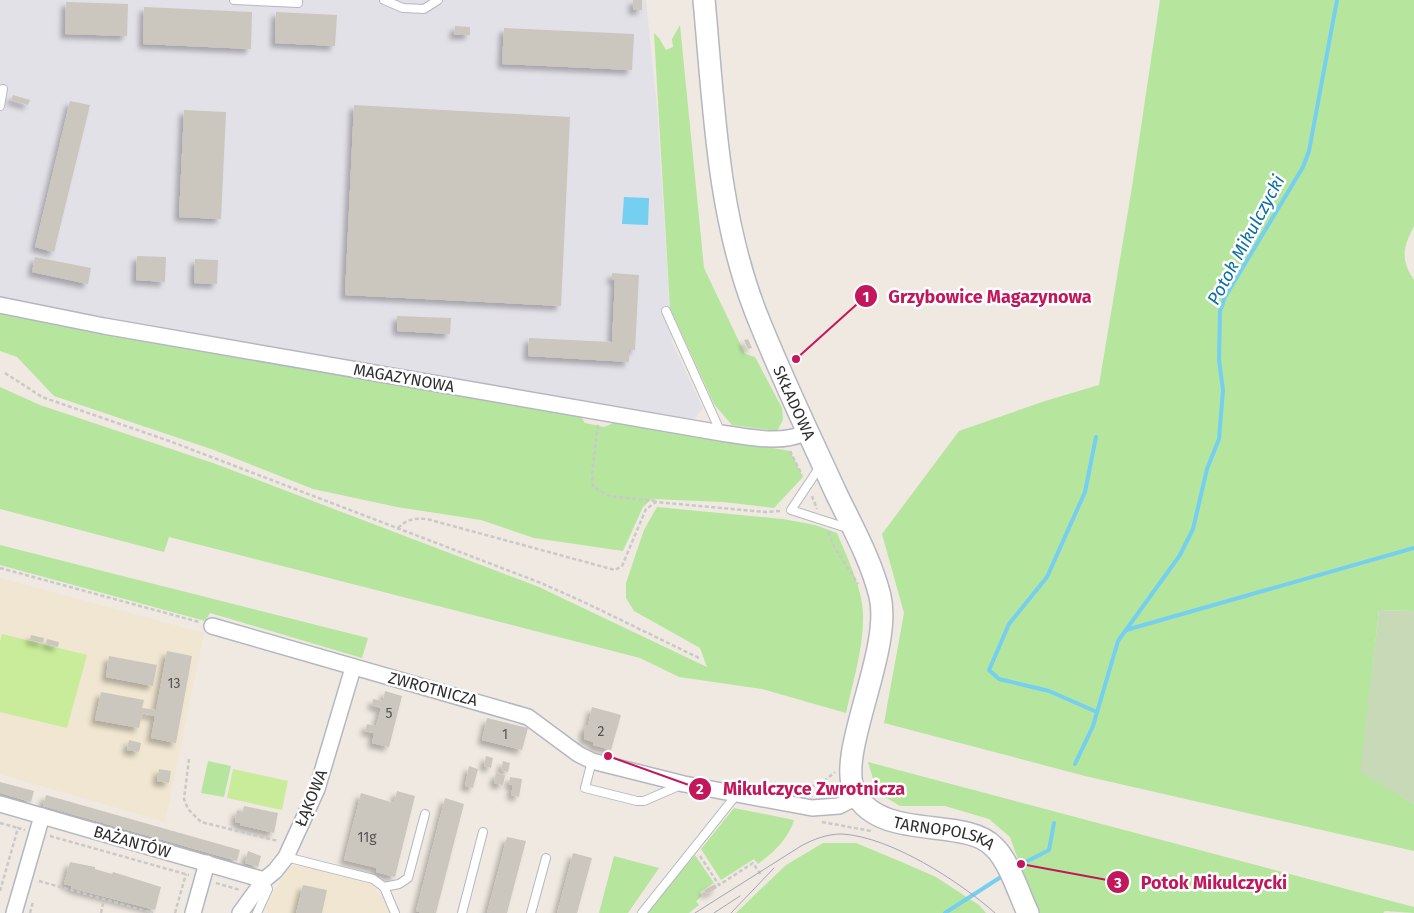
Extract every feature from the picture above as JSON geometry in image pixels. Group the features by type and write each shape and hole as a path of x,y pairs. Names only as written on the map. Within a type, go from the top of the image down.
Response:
{"main road":[{"name":"SKŁADOWA","path":"704,0 717,149 729,226 753,306 808,432 854,530 876,584 882,620 878,653 850,768 851,785 857,797"},
{"name":"TARNOPOLSKA","path":"857,797 868,808 891,820 982,838 994,846 1002,858 1028,913"}],"street":[{"name":"MAGAZYNOWA","path":"0,305 721,433 768,440 785,440 808,432"},
{"name":"ZWROTNICZA","path":"212,626 528,717 578,754 592,761 684,784 797,806 825,809 839,806 857,797"},
{"name":"ŁĄKOWA","path":"240,913 264,880 275,871 289,851 317,790 353,668"},
{"name":"BAŻANTÓW","path":"0,804 264,880"},
{"path":"14,913 42,816"},
{"path":"193,913 207,863"}],"lane":[{"path":"234,0 298,3 298,0"},
{"path":"384,0 403,8 424,9 438,0"},
{"path":"0,106 3,89"},
{"path":"666,311 721,433"},
{"path":"822,462 791,510 854,530"},
{"path":"592,761 585,788 637,801 684,784"},
{"path":"642,913 737,794"},
{"path":"384,887 399,884 408,878 425,814"},
{"path":"462,913 483,832"},
{"path":"289,851 366,876 384,887 395,913"},
{"path":"531,913 546,858"},
{"path":"257,913 268,889 264,880"}],"path":[{"path":"5,374 42,397 180,445 580,600 701,660"},
{"path":"599,412 592,473 593,488 609,496 764,512 791,510"},
{"path":"785,440 835,548 861,588"},
{"path":"398,529 404,522 414,518 427,519 615,570 622,566 646,509 650,504 663,502"},
{"path":"0,568 212,626"},
{"path":"189,759 184,799 188,809 201,822 289,851"},
{"path":"797,806 799,791 823,782 837,770"},
{"path":"819,821 878,832"},
{"path":"0,823 253,894"},
{"path":"0,891 18,828"},
{"path":"695,849 719,885 753,863 761,875"},
{"path":"175,913 186,874"},
{"path":"39,881 153,913"},
{"path":"101,913 104,899"}],"shaded area":[{"path":"0,0 646,0 657,108 672,342 703,409 693,420 659,415 325,359 0,299"},
{"path":"0,578 204,633 165,822 0,774"},
{"path":"297,865 370,883 383,899 389,913 268,913 266,906 288,867"}],"green space":[{"path":"1160,0 1414,0 1414,226 1405,247 1405,259 1414,280 1414,611 1379,610 1361,771 1414,804 1414,851 1085,776 884,723 904,613 882,534 959,431 1045,401 1099,385 1132,187"},
{"path":"680,25 704,268 745,354 755,357 782,408 783,420 777,431 732,425 714,404 670,308 654,33 666,50 673,47 672,39"},
{"path":"0,311 580,415 585,423 604,427 618,421 790,451 803,477 774,508 723,502 652,499 643,507 623,551 534,538 481,520 397,507 313,489 214,450 54,396 17,357 0,351"},
{"path":"0,387 40,405 213,463 539,587 707,667 700,648 634,611 626,598 626,583 644,530 657,507 783,519 815,525 837,533 857,583 863,614 860,651 846,713 762,689 679,677 640,658 169,537 164,552 0,509"},
{"path":"0,545 368,638 362,658 210,613 205,621 0,565"},
{"path":"1379,610 1414,611 1414,804 1360,772"},
{"path":"2,634 87,655 67,728 0,712 0,641"},
{"path":"208,761 231,766 224,797 201,793"},
{"path":"868,762 1414,907 1414,913 1385,911 1383,913 1037,913 1010,837 989,819 945,806 900,806 877,792"},
{"path":"233,769 288,781 282,810 227,798"},
{"path":"734,808 794,820 784,839 764,860 758,864 754,859 721,880 701,849"},
{"path":"823,843 856,843 904,863 936,877 979,905 986,913 736,913 786,865"},
{"path":"695,855 714,883 700,892 702,896 696,901 699,905 689,913 647,913"},
{"path":"614,856 659,868 628,913 599,913"}],"water":[{"path":"624,197 649,198 648,225 622,224"}],"building":[{"path":"633,0 642,0 642,10 633,10"},
{"path":"66,2 128,4 127,36 65,34"},
{"path":"144,7 252,12 251,49 143,44"},
{"path":"276,12 337,15 335,46 275,43"},
{"path":"455,26 470,27 470,35 454,35"},
{"path":"504,28 634,34 632,70 502,64"},
{"path":"13,95 30,100 28,105 11,100"},
{"path":"70,101 90,105 54,252 35,247"},
{"path":"354,105 570,117 561,306 345,295"},
{"path":"184,110 226,112 221,219 179,217"},
{"path":"137,256 166,257 165,282 136,280"},
{"path":"35,257 91,268 88,284 32,272"},
{"path":"195,259 218,260 217,284 194,283"},
{"path":"612,273 639,275 635,350 629,350 629,362 528,356 529,338 612,342 615,280 612,280"},
{"path":"397,316 451,318 450,334 397,331"},
{"path":"748,339 752,348 748,349 744,340"},
{"path":"31,635 44,638 43,643 30,640"},
{"path":"47,639 59,642 58,647 46,644"},
{"path":"167,651 192,656 176,743 151,738 155,716 142,713 139,728 95,720 101,692 144,700 142,708 156,710"},
{"path":"109,656 157,665 153,686 106,677"},
{"path":"385,691 402,696 389,747 372,743 374,733 365,731 367,724 376,726 381,708 372,705 373,699 383,701"},
{"path":"592,707 621,715 611,750 593,745 593,742 584,739 584,728 588,725"},
{"path":"487,718 528,728 522,750 482,740"},
{"path":"129,740 141,743 139,752 127,750"},
{"path":"486,756 493,758 491,768 484,766"},
{"path":"503,761 510,763 508,772 501,770"},
{"path":"469,766 478,769 473,788 465,786"},
{"path":"159,769 171,771 169,783 157,781"},
{"path":"496,773 505,775 503,785 494,783"},
{"path":"510,777 522,779 519,797 511,795 513,785 509,784"},
{"path":"0,782 34,791 31,802 0,793"},
{"path":"397,791 415,796 395,877 376,872 377,868 344,860 361,793 394,803"},
{"path":"46,795 240,850 237,861 43,806"},
{"path":"445,798 464,804 436,913 422,913 416,911"},
{"path":"244,806 278,813 274,833 240,825 241,823 235,822 237,810 243,812"},
{"path":"507,837 526,841 507,913 487,913"},
{"path":"248,851 261,856 258,867 245,863"},
{"path":"573,853 592,858 577,913 557,913"},
{"path":"70,862 95,867 95,869 112,874 113,872 161,887 155,910 71,888 72,886 64,884"},
{"path":"715,884 717,888 707,894 704,890"},
{"path":"303,885 327,890 322,913 296,913"}],"waterway":[{"name":"Potok Mikulczycki","path":"1075,764 1093,726 1118,641 1180,555 1193,529 1207,469 1219,439 1223,390 1219,360 1220,311 1225,297 1303,167 1309,151 1337,0"},
{"path":"1096,437 1085,492 1047,577 1009,624 989,670 999,679 1049,691 1097,712"},
{"path":"1126,630 1414,548"},
{"name":"Potok Mikulczycki","path":"1016,867 1049,850 1054,823"},
{"name":"Potok Mikulczycki","path":"945,913 1004,875"}],"tram line":[{"path":"695,913 801,846 821,837 842,834 882,843 902,852 944,875 995,913"},
{"path":"731,913 774,868"},
{"path":"714,913 740,896"}],"place":[{"name":"Grzybowice Magazynowa","path":"796,359"},
{"name":"Mikulczyce Zwrotnicza","path":"608,756"},
{"name":"Potok Mikulczycki","path":"1021,864"}]}
